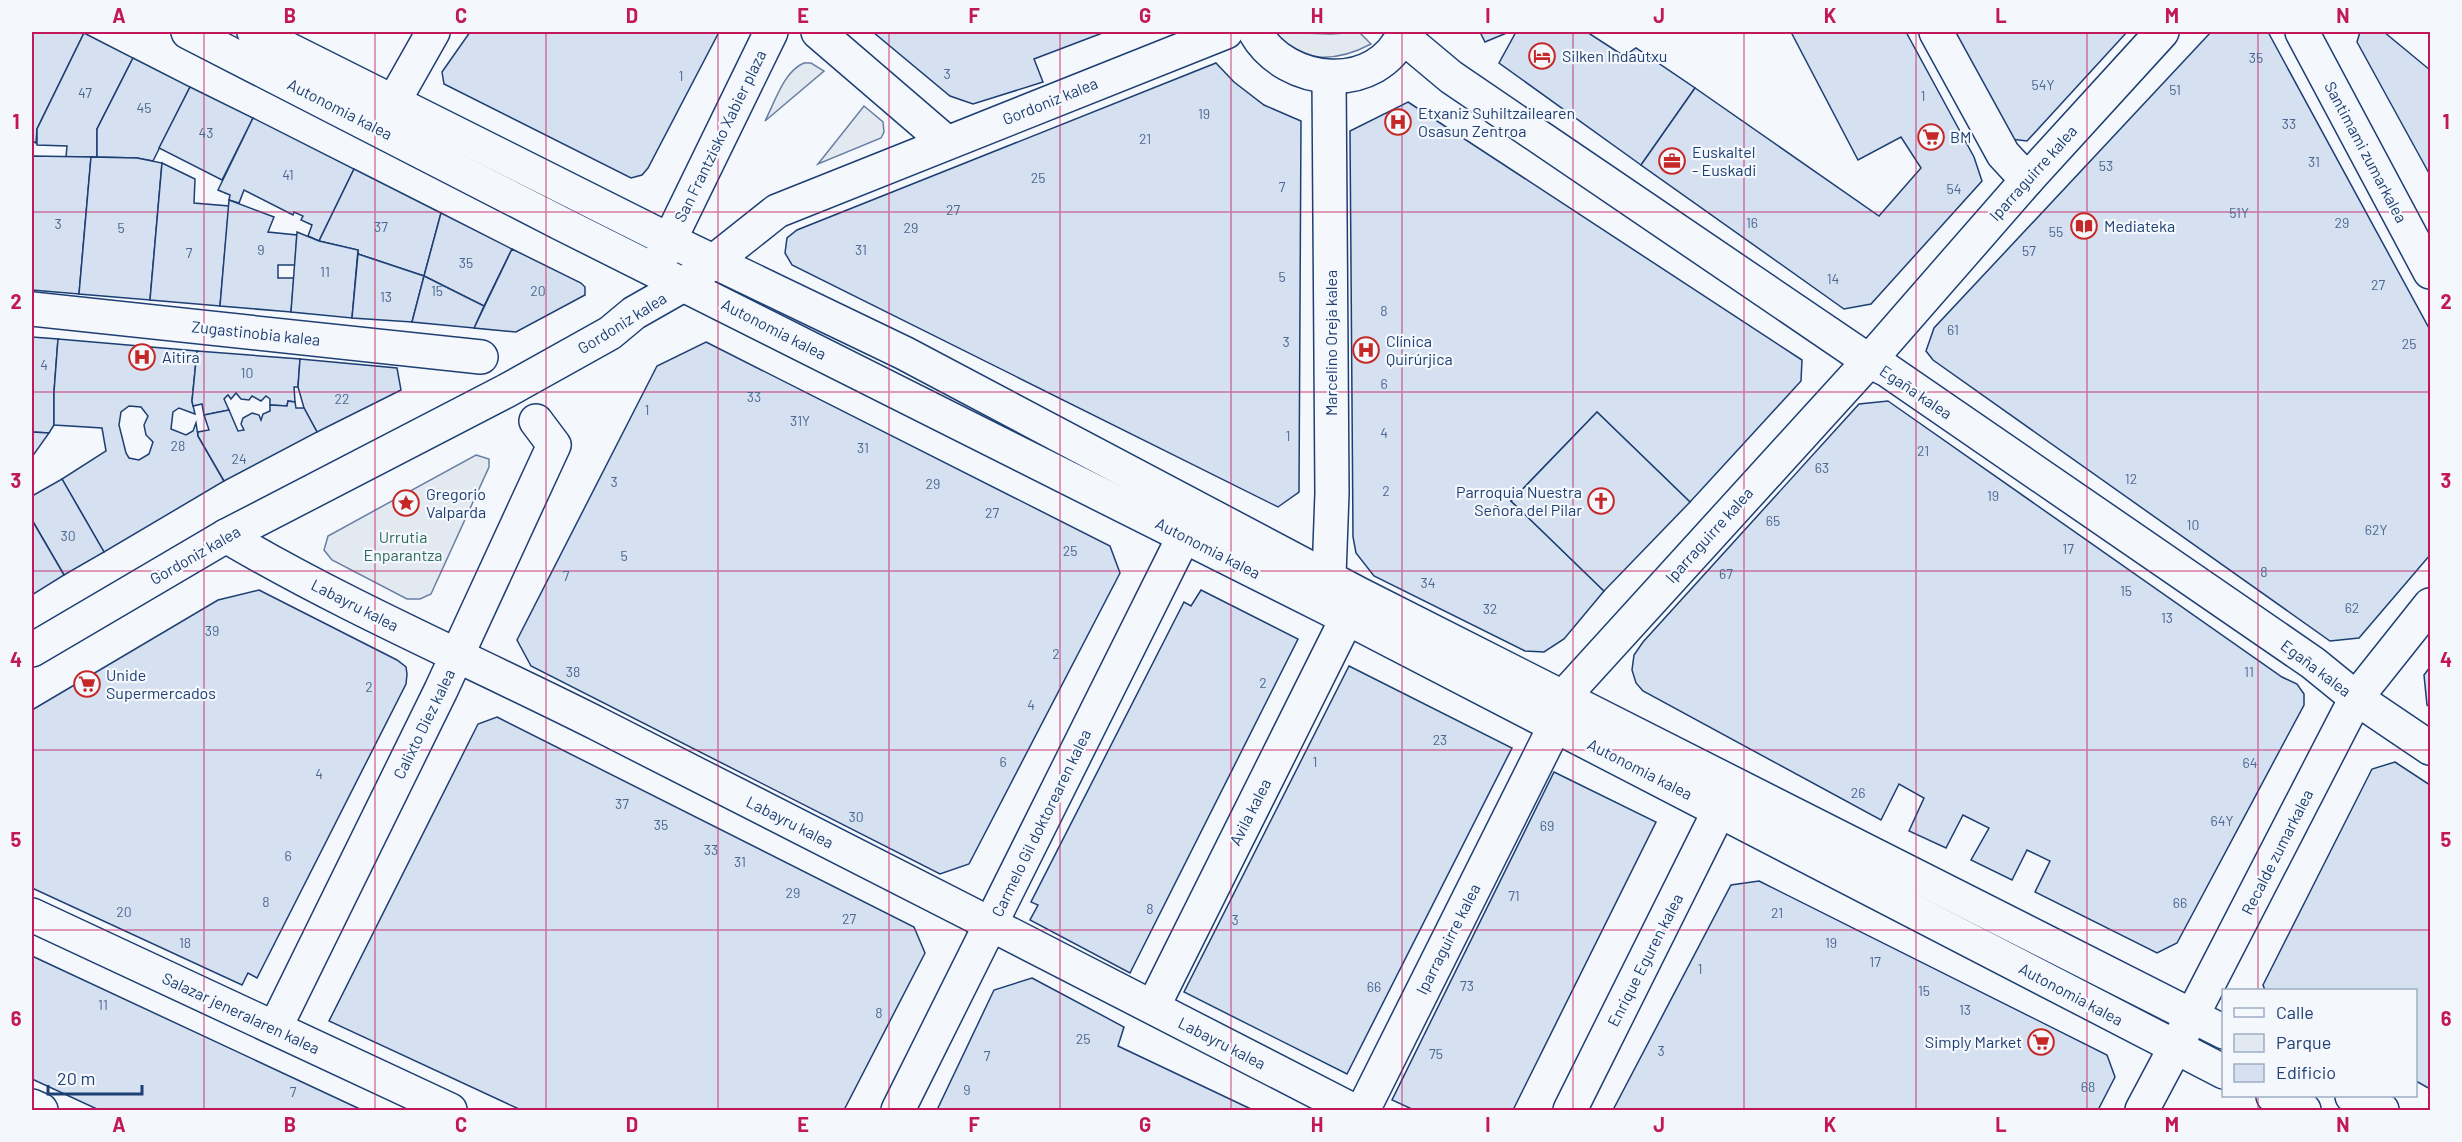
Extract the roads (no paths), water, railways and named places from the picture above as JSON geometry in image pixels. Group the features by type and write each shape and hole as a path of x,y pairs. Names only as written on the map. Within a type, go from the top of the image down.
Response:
{"street":[{"name":"Autonomia kalea","path":"188,32 1184,536 1335,601 1560,711 1720,810 2222,1072"},
{"name":"Autonomia kalea","path":"254,32 669,240 904,353 1335,601 2222,1031"},
{"path":"394,101 433,32"},
{"name":"San Frantzisko Xabier plaza","path":"634,313 771,32"},
{"path":"818,32 946,142"},
{"name":"Gordoniz kalea","path":"32,650 226,536 506,391 610,333 634,313 684,284 777,211 1226,32"},
{"path":"1255,32 1262,44 1281,62 1304,73 1329,77 1346,76 1378,62 1403,34"},
{"path":"1936,32 2003,154 2027,180"},
{"name":"Iparraguirre kalea","path":"1363,1110 1560,711 2027,180 2162,32"},
{"name":"Santimami zumarkalea","path":"2302,32 2430,272"},
{"name":"Egaña kalea","path":"1403,34 1451,77 1869,361 1887,370 2313,663 2356,698 2430,748"},
{"name":"Marcelino Oreja kalea","path":"1329,77 1335,601"},
{"name":"Zugastinobia kalea","path":"32,309 481,357"},
{"name":"Calixto Diez kalea","path":"275,1028 457,655 554,445 536,421"},
{"name":"Labayru kalea","path":"226,536 278,567 457,655 1352,1110"},
{"name":"Carmelo Gil doktorearen kalea","path":"898,1110 1184,536"},
{"name":"Avila kalea","path":"1153,1007 1335,601"},
{"name":"Recalde zumarkalea","path":"2142,1110 2356,698 2430,605"},
{"name":"Enrique Eguren kalea","path":"1570,1110 1720,810"},
{"name":"Salazar jeneralaren kalea","path":"32,915 450,1110"},
{"path":"2276,1097 2304,1110"},
{"path":"2356,1097 2382,1110"},
{"path":"32,1106 41,1110"}],"place":[{"name":"Silken Indautxu","path":"1542,56"},
{"name":"Etxaniz Suhiltzailearen Osasun Zentroa","path":"1398,122"},
{"name":"BM","path":"1931,137"},
{"name":"Euskaltel - Euskadi","path":"1672,161"},
{"name":"Mediateka","path":"2084,226"},
{"name":"Clínica Quirúrjica","path":"1366,350"},
{"name":"Aitira","path":"142,357"},
{"name":"Parroquia Nuestra Señora del Pilar","path":"1601,501"},
{"name":"Gregorio Valparda","path":"406,503"},
{"name":"Unide Supermercados","path":"87,684"},
{"name":"Simply Market","path":"2041,1042"}],"park label":[{"name":"Urrutia Enparantza","path":"403,546"}]}
